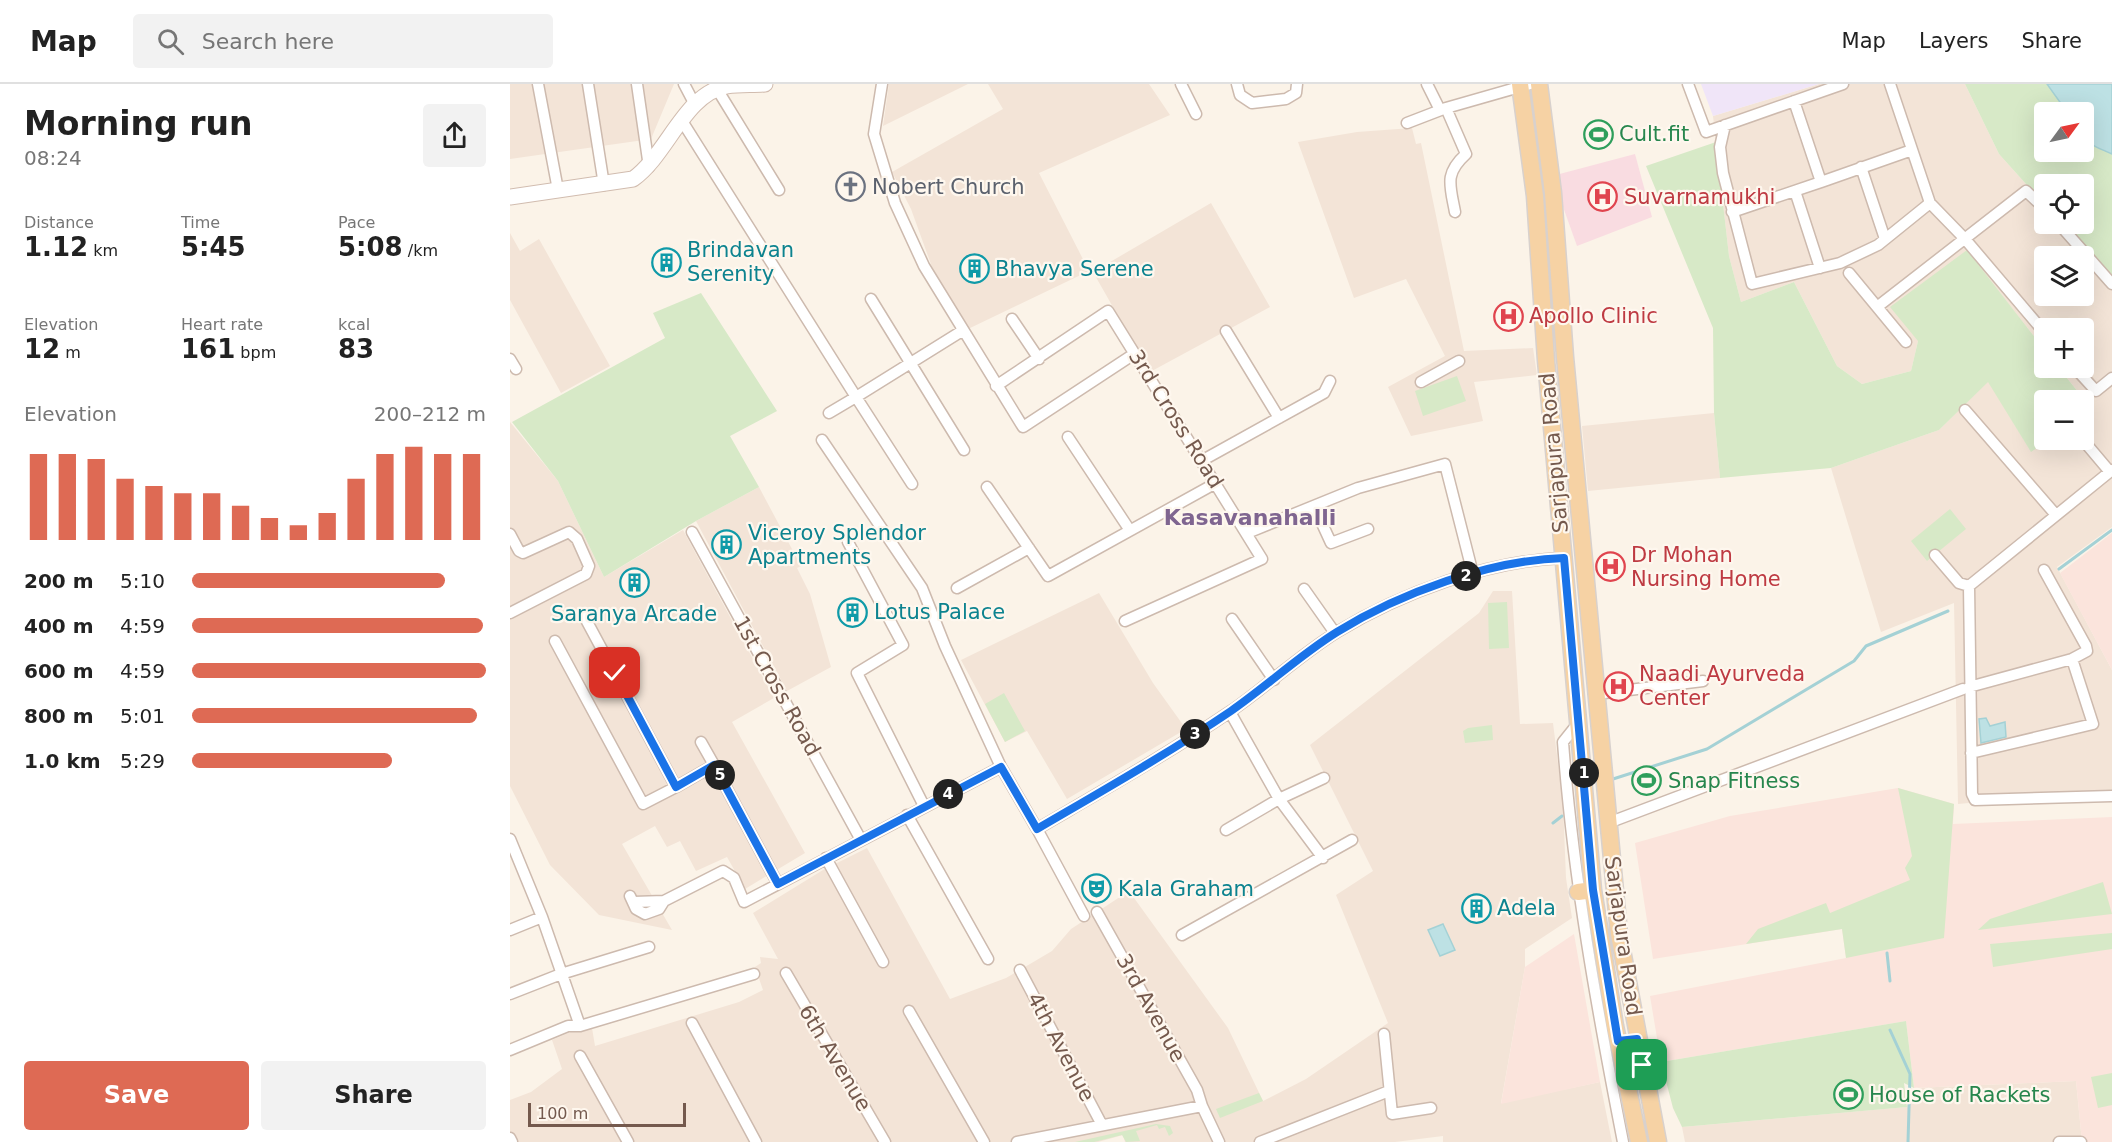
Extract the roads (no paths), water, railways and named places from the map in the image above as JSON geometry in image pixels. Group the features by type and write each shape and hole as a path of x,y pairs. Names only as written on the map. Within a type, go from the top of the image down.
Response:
{"main road":[{"path":"510,197 633,179 649,167 694,103 727,86 765,84"},
{"name":"Sarjapura Road","path":"1539,84 1553,193 1565,357 1619,934 1658,1142"},
{"name":"Sarjapura Road","path":"1524,85 1579,722 1586,891 1639,1142"},
{"path":"1546,360 1565,357"},
{"path":"1617,1034 1636,1031"}],"street":[{"path":"538,84 558,190"},
{"path":"588,84 604,185"},
{"path":"637,84 649,167"},
{"path":"684,84 694,103"},
{"path":"882,84 874,134 895,203 924,266 1023,427 1134,354"},
{"path":"1181,84 1196,114"},
{"path":"1237,84 1240,95 1252,103 1286,99 1296,93 1297,84"},
{"path":"1427,84 1443,109 1466,154 1457,162 1449,177 1455,212"},
{"path":"1688,84 1706,132 1843,84"},
{"path":"1890,84 1930,203 1965,239 2034,320"},
{"path":"1407,123 1443,109 1524,85"},
{"path":"717,90 779,190"},
{"path":"1794,101 1821,182"},
{"path":"682,122 912,484"},
{"path":"1725,125 1720,147 1723,173 1752,285 1840,263 1885,239 1930,203"},
{"path":"1732,212 1912,150"},
{"path":"1862,166 1885,239"},
{"path":"1795,190 1820,268"},
{"path":"1877,307 2026,191 2034,199"},
{"path":"2068,234 2112,284"},
{"path":"1849,273 1906,342"},
{"path":"871,299 964,450"},
{"name":"3rd Cross Road","path":"1039,359 1108,311 1203,460 1262,559 1125,621"},
{"path":"996,386 1039,359 1012,319"},
{"path":"829,412 962,331"},
{"path":"1226,332 1279,418"},
{"path":"1421,382 1459,361"},
{"path":"2084,378 2096,392 2112,378"},
{"path":"1203,460 1324,393 1330,381"},
{"path":"1965,410 2056,516"},
{"path":"1068,437 1129,529"},
{"path":"822,440 922,588 945,646 1001,767 1084,916"},
{"path":"2092,450 2111,471 1969,586 1966,688 1972,794 1975,800 2112,796"},
{"path":"1247,533 1358,488 1445,464 1473,574"},
{"path":"987,486 1048,576 1129,529 1216,483"},
{"path":"1314,506 1331,543 1368,529"},
{"path":"510,534 519,551 523,553 568,532 576,539 589,566 586,574 510,613"},
{"name":"1st Cross Road","path":"692,532 861,840"},
{"path":"848,542 903,645 857,673 924,806"},
{"path":"957,588 1029,548"},
{"path":"1935,555 1959,583 1969,586"},
{"path":"1037,829 1230,712 1335,633 1366,615 1473,574 1519,561 1564,558"},
{"path":"1608,823 1966,688 2072,659 2087,651 2044,570"},
{"path":"1304,589 1335,633"},
{"path":"584,616 676,787"},
{"path":"1232,619 1274,680"},
{"path":"555,641 643,804 714,765"},
{"path":"1971,753 2092,725 2072,659"},
{"path":"1596,694 1703,681"},
{"path":"1230,712 1279,799 1323,858"},
{"path":"701,742 778,884"},
{"path":"632,899 664,901 723,871 734,878 744,902 1001,767"},
{"path":"1226,830 1279,799 1324,778"},
{"path":"907,815 988,959"},
{"path":"1182,935 1353,840"},
{"path":"511,844 542,917 580,1026"},
{"path":"826,858 883,962"},
{"path":"1586,891 1623,1142"},
{"name":"3rd Avenue","path":"1097,912 1197,1090 1219,1142"},
{"path":"510,930 542,917"},
{"path":"510,994 561,974 649,947"},
{"name":"4th Avenue","path":"1020,969 1102,1125"},
{"name":"6th Avenue","path":"786,973 885,1142"},
{"path":"510,1050 568,1026 580,1026 754,974"},
{"path":"909,1011 984,1142"},
{"path":"692,1023 756,1142"},
{"path":"1384,1034 1392,1114 1431,1108"},
{"path":"580,1056 628,1142"},
{"path":"1260,1142 1389,1091"},
{"path":"1017,1142 1202,1106"},
{"path":"2059,1142 2080,1142"}],"water":[{"path":"2047,84 2112,84 2112,154 2094,146 2094,102 2060,102"},
{"path":"1986,718 1990,726 2005,722 2006,737 1981,743 1979,719"},
{"path":"1443,924 1455,950 1440,956 1428,930"}],"waterway":[{"path":"2059,569 2112,530"},
{"path":"1613,779 1707,749 1854,661 1866,646 1948,611"},
{"path":"1553,823 1562,816"},
{"path":"1887,953 1890,981"},
{"path":"1890,1030 1910,1074 1908,1142"}],"place":[{"name":"Cult.fit","path":"1598,134"},
{"name":"Nobert Church","path":"851,187"},
{"name":"Suvarnamukhi","path":"1603,197"},
{"name":"Brindavan Serenity","path":"666,262"},
{"name":"Bhavya Serene","path":"974,269"},
{"name":"Apollo Clinic","path":"1508,316"},
{"name":"Viceroy Splendor Apartments","path":"727,545"},
{"name":"Dr Mohan Nursing Home","path":"1610,567"},
{"name":"Saranya Arcade","path":"634,583"},
{"name":"Lotus Palace","path":"853,612"},
{"name":"Naadi Ayurveda Center","path":"1618,686"},
{"name":"Snap Fitness","path":"1647,781"},
{"name":"Kala Graham","path":"1097,889"},
{"name":"Adela","path":"1476,908"},
{"name":"House of Rackets","path":"1848,1095"}],"district":[{"name":"Kasavanahalli","path":"1250,517"}]}
